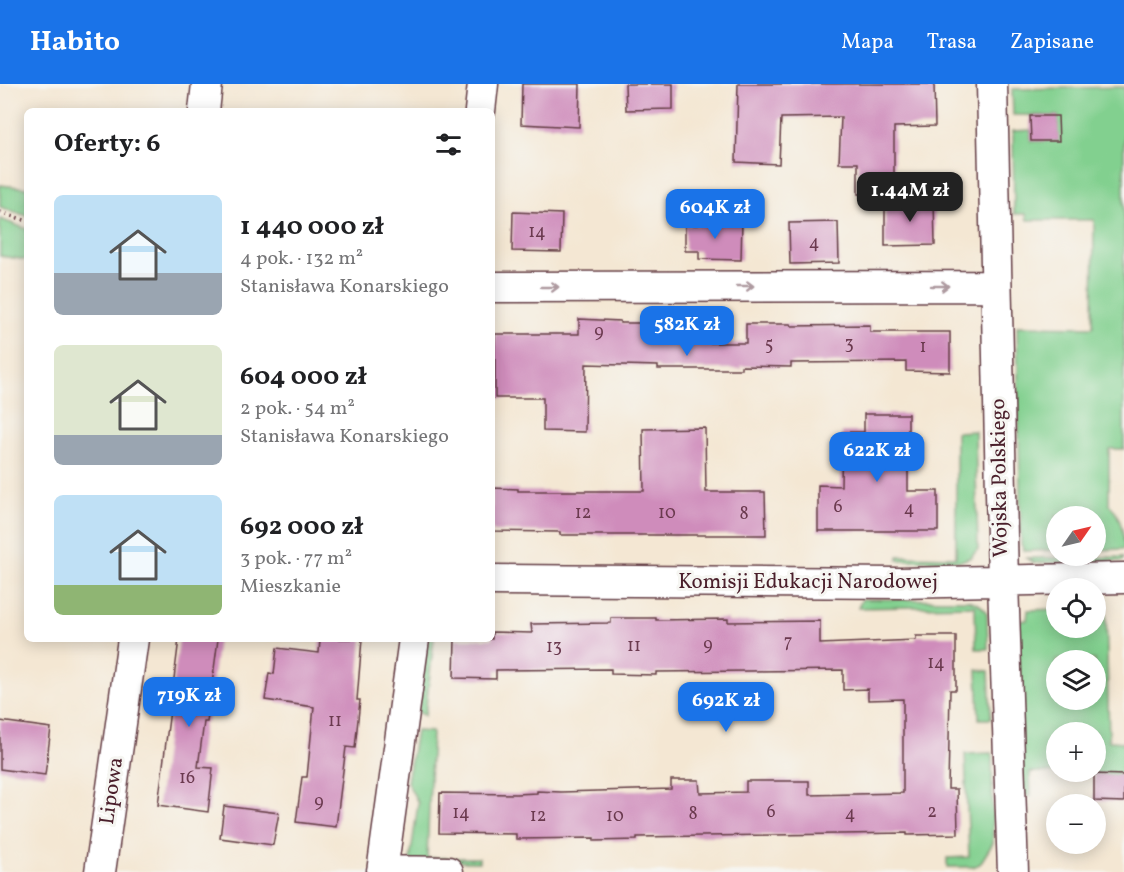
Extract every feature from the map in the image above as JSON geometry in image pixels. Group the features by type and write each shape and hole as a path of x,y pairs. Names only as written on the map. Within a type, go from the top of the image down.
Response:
{"street":[{"path":"204,108 207,84"},
{"path":"480,108 483,84"},
{"name":"Wojska Polskiego","path":"992,84 1003,582 1013,872"},
{"path":"495,287 996,286"},
{"name":"Komisji Edukacji Narodowej","path":"495,580 900,583 1124,578"},
{"name":"Lipowa","path":"100,872 133,642"},
{"path":"414,642 382,872 448,872"}],"path":[{"path":"0,212 24,220"}],"green space":[{"path":"1124,87 1124,449 1109,449 1109,504 1121,525 1124,549 1106,550 1106,506 1046,506 1046,550 1027,551 1021,544 1017,326 1093,327 1094,220 1027,220 1026,214 1014,214 1013,131 1031,130 1031,141 1058,141 1058,116 1013,115 1012,89"},
{"path":"0,185 24,188 24,215 0,207"},
{"path":"0,219 24,228 24,260 0,256"},
{"path":"975,431 978,549 971,557 961,561 898,560 898,556 956,557 956,432"},
{"path":"1106,557 1124,557 1122,561 1106,561"},
{"path":"1026,558 1046,558 1046,563 1034,563"},
{"path":"862,599 968,600 974,602 987,614 988,649 976,649 975,606 858,608"},
{"path":"1106,608 1109,741 1124,742 1124,775 1106,774 1106,722 1046,722 1046,773 1030,772 1031,796 1022,796 1016,621 1027,620 1028,610 1046,609 1046,638 1106,638"},
{"path":"427,642 434,642 425,716 418,712"},
{"path":"977,670 989,671 991,719 979,719"},
{"path":"416,731 432,732 427,858 479,858 479,862 410,861 418,803 407,782"},
{"path":"992,753 993,843 980,864 973,867 947,867 947,858 969,857 965,754"}],"building":[{"path":"522,84 580,84 579,127 521,124"},
{"path":"625,84 673,84 673,109 626,110"},
{"path":"738,84 934,84 935,126 894,127 894,195 858,194 858,163 839,163 841,117 781,118 779,164 736,162"},
{"path":"1030,116 1058,116 1059,141 1031,141"},
{"path":"885,200 934,200 935,245 885,246"},
{"path":"513,212 562,214 561,252 512,251"},
{"path":"698,221 742,221 741,260 699,259 699,251 685,251 685,225 698,225"},
{"path":"838,222 839,263 790,264 789,223"},
{"path":"579,319 620,321 620,323 675,323 675,331 697,331 697,343 746,343 746,324 870,325 870,332 950,332 950,372 906,371 906,362 791,363 791,367 741,366 741,369 658,369 658,366 586,364 585,432 543,431 543,398 495,398 495,334 579,334"},
{"path":"864,414 908,414 908,491 938,491 938,531 818,531 818,485 841,486 842,432 864,432"},
{"path":"705,428 706,492 765,492 766,535 560,535 560,532 495,531 495,488 518,489 518,491 644,491 643,429"},
{"path":"611,618 728,619 728,622 820,621 820,644 916,640 916,636 956,636 956,690 950,690 948,789 957,789 958,834 637,837 637,840 594,841 594,838 516,839 516,834 439,833 440,793 516,794 537,793 537,791 671,789 671,780 699,780 700,793 746,792 746,781 809,781 809,795 903,793 903,699 868,700 868,689 843,690 843,670 656,672 656,675 611,674 611,669 496,670 496,679 454,678 455,642 495,642 495,632 532,633 531,624 611,623"},
{"path":"179,642 218,642 207,722 204,722 198,767 213,768 208,812 158,805"},
{"path":"320,642 362,642 357,700 360,700 355,748 346,747 336,827 296,822 302,777 307,777 314,707 265,700 269,673 274,674 277,648 319,653"},
{"path":"0,721 51,728 45,775 0,769"},
{"path":"1106,774 1124,775 1124,802 1106,801 1106,794 1094,794 1094,782 1106,782"},
{"path":"224,806 279,813 273,845 220,838"}]}
